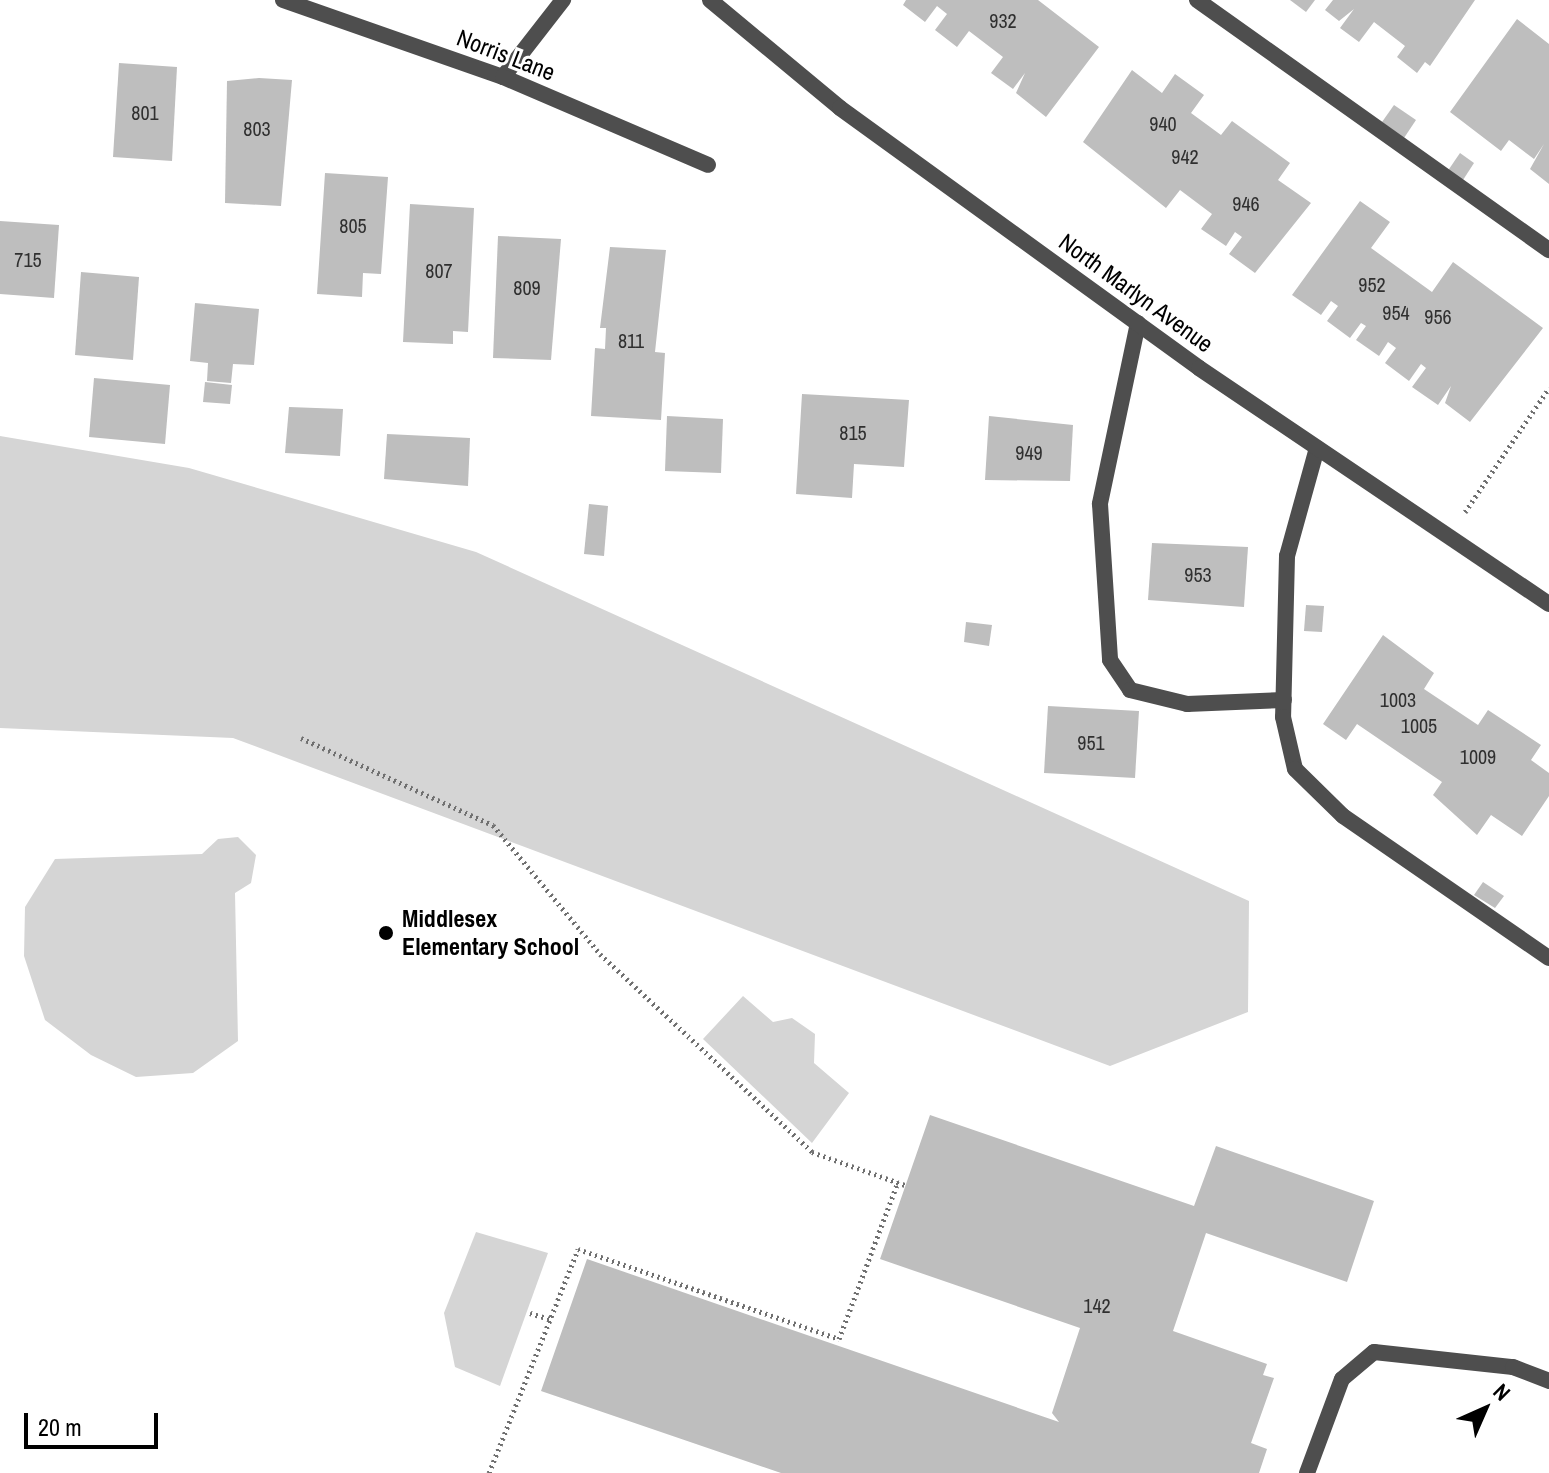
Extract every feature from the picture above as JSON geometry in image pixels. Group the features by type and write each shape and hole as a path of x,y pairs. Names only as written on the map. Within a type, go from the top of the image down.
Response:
{"street":[{"name":"Norris Lane","path":"283,0 503,77 708,165"},
{"path":"503,77 563,0"},
{"name":"North Marlyn Avenue","path":"710,0 840,108 1138,323 1549,604"},
{"path":"1197,0 1549,250"},
{"path":"1138,323 1100,504 1110,660 1130,690 1187,704 1284,700"},
{"path":"1317,448 1287,556 1285,743 1309,787 1549,958"},
{"path":"1307,1473 1342,1379 1374,1352 1513,1367 1549,1381"}],"path":[{"path":"1448,536 1549,388"},
{"path":"301,738 493,825 600,954 800,1142 905,1185"},
{"path":"489,1473 578,1249 839,1339 898,1182"},
{"path":"530,1313 550,1319"}],"shaded area":[{"path":"0,436 189,468 476,552 1249,901 1248,1012 1110,1066 233,738 0,728"},
{"path":"238,837 256,855 251,883 235,893 238,1041 193,1073 136,1077 91,1055 45,1020 24,956 25,907 55,859 202,854 218,839"},
{"path":"743,996 773,1022 792,1018 815,1034 814,1063 849,1093 812,1143 703,1039"},
{"path":"476,1232 548,1253 500,1386 455,1367 444,1313"}],"building":[{"path":"906,0 1038,0 1099,47 1046,117 1016,93 1025,73 1013,89 991,73 1003,57 969,31 957,47 935,30 947,14 937,6 925,22 903,5"},
{"path":"1290,0 1315,0 1306,12"},
{"path":"1333,0 1475,0 1430,66 1425,62 1417,73 1397,57 1405,46 1374,22 1359,42 1340,28 1354,9 1339,21 1325,10"},
{"path":"1517,19 1549,44 1549,184 1530,169 1544,144 1534,159 1509,140 1501,151 1450,112"},
{"path":"119,63 177,67 172,161 113,157"},
{"path":"1132,70 1162,93 1175,74 1204,95 1191,113 1221,135 1232,121 1290,163 1278,180 1311,203 1255,273 1229,254 1242,237 1235,232 1226,246 1201,229 1212,214 1180,190 1166,208 1083,142"},
{"path":"259,78 292,80 281,206 225,203 227,81"},
{"path":"1394,105 1416,120 1404,138 1382,122"},
{"path":"1460,153 1474,163 1463,180 1447,172"},
{"path":"325,173 388,177 381,274 363,273 362,297 317,294"},
{"path":"1360,201 1390,222 1371,248 1432,292 1453,262 1543,328 1470,422 1445,403 1451,386 1438,405 1412,387 1426,368 1421,364 1409,381 1385,363 1396,348 1388,342 1379,356 1356,340 1366,326 1361,323 1350,338 1327,321 1338,306 1331,301 1321,315 1292,295"},
{"path":"410,204 474,208 468,332 453,331 453,344 403,342"},
{"path":"0,221 59,225 54,298 0,294"},
{"path":"498,236 561,239 551,360 493,358"},
{"path":"610,247 666,250 655,352 665,353 661,420 591,416 595,348 605,349 606,328 600,328"},
{"path":"81,272 139,277 133,360 75,355"},
{"path":"195,303 259,309 254,365 233,364 231,383 207,381 208,363 190,361"},
{"path":"94,378 170,385 165,444 89,437"},
{"path":"205,382 232,385 230,404 203,402"},
{"path":"802,394 909,400 904,467 854,464 852,498 796,494"},
{"path":"289,407 343,409 340,456 285,453"},
{"path":"667,416 723,419 721,473 665,471"},
{"path":"989,416 1073,425 1070,481 985,480"},
{"path":"387,434 470,438 468,486 384,479"},
{"path":"589,504 608,506 604,556 584,554"},
{"path":"1152,543 1248,547 1244,607 1148,600"},
{"path":"1306,605 1324,606 1322,632 1304,631"},
{"path":"966,622 992,625 989,646 964,642"},
{"path":"1383,635 1434,673 1424,689 1478,725 1488,710 1541,745 1531,760 1549,773 1549,796 1522,836 1491,815 1477,835 1433,795 1442,782 1357,724 1346,740 1323,724"},
{"path":"1048,706 1139,711 1135,778 1044,773"},
{"path":"1483,882 1504,896 1495,908 1474,895"},
{"path":"930,1115 1194,1206 1216,1146 1374,1201 1347,1282 1206,1233 1173,1331 1267,1364 1263,1375 1274,1378 1251,1443 1267,1449 1259,1473 781,1473 541,1391 587,1259 1059,1422 1052,1413 1080,1328 880,1259"}],"place":[{"name":"Middlesex Elementary School","path":"386,933"}]}
